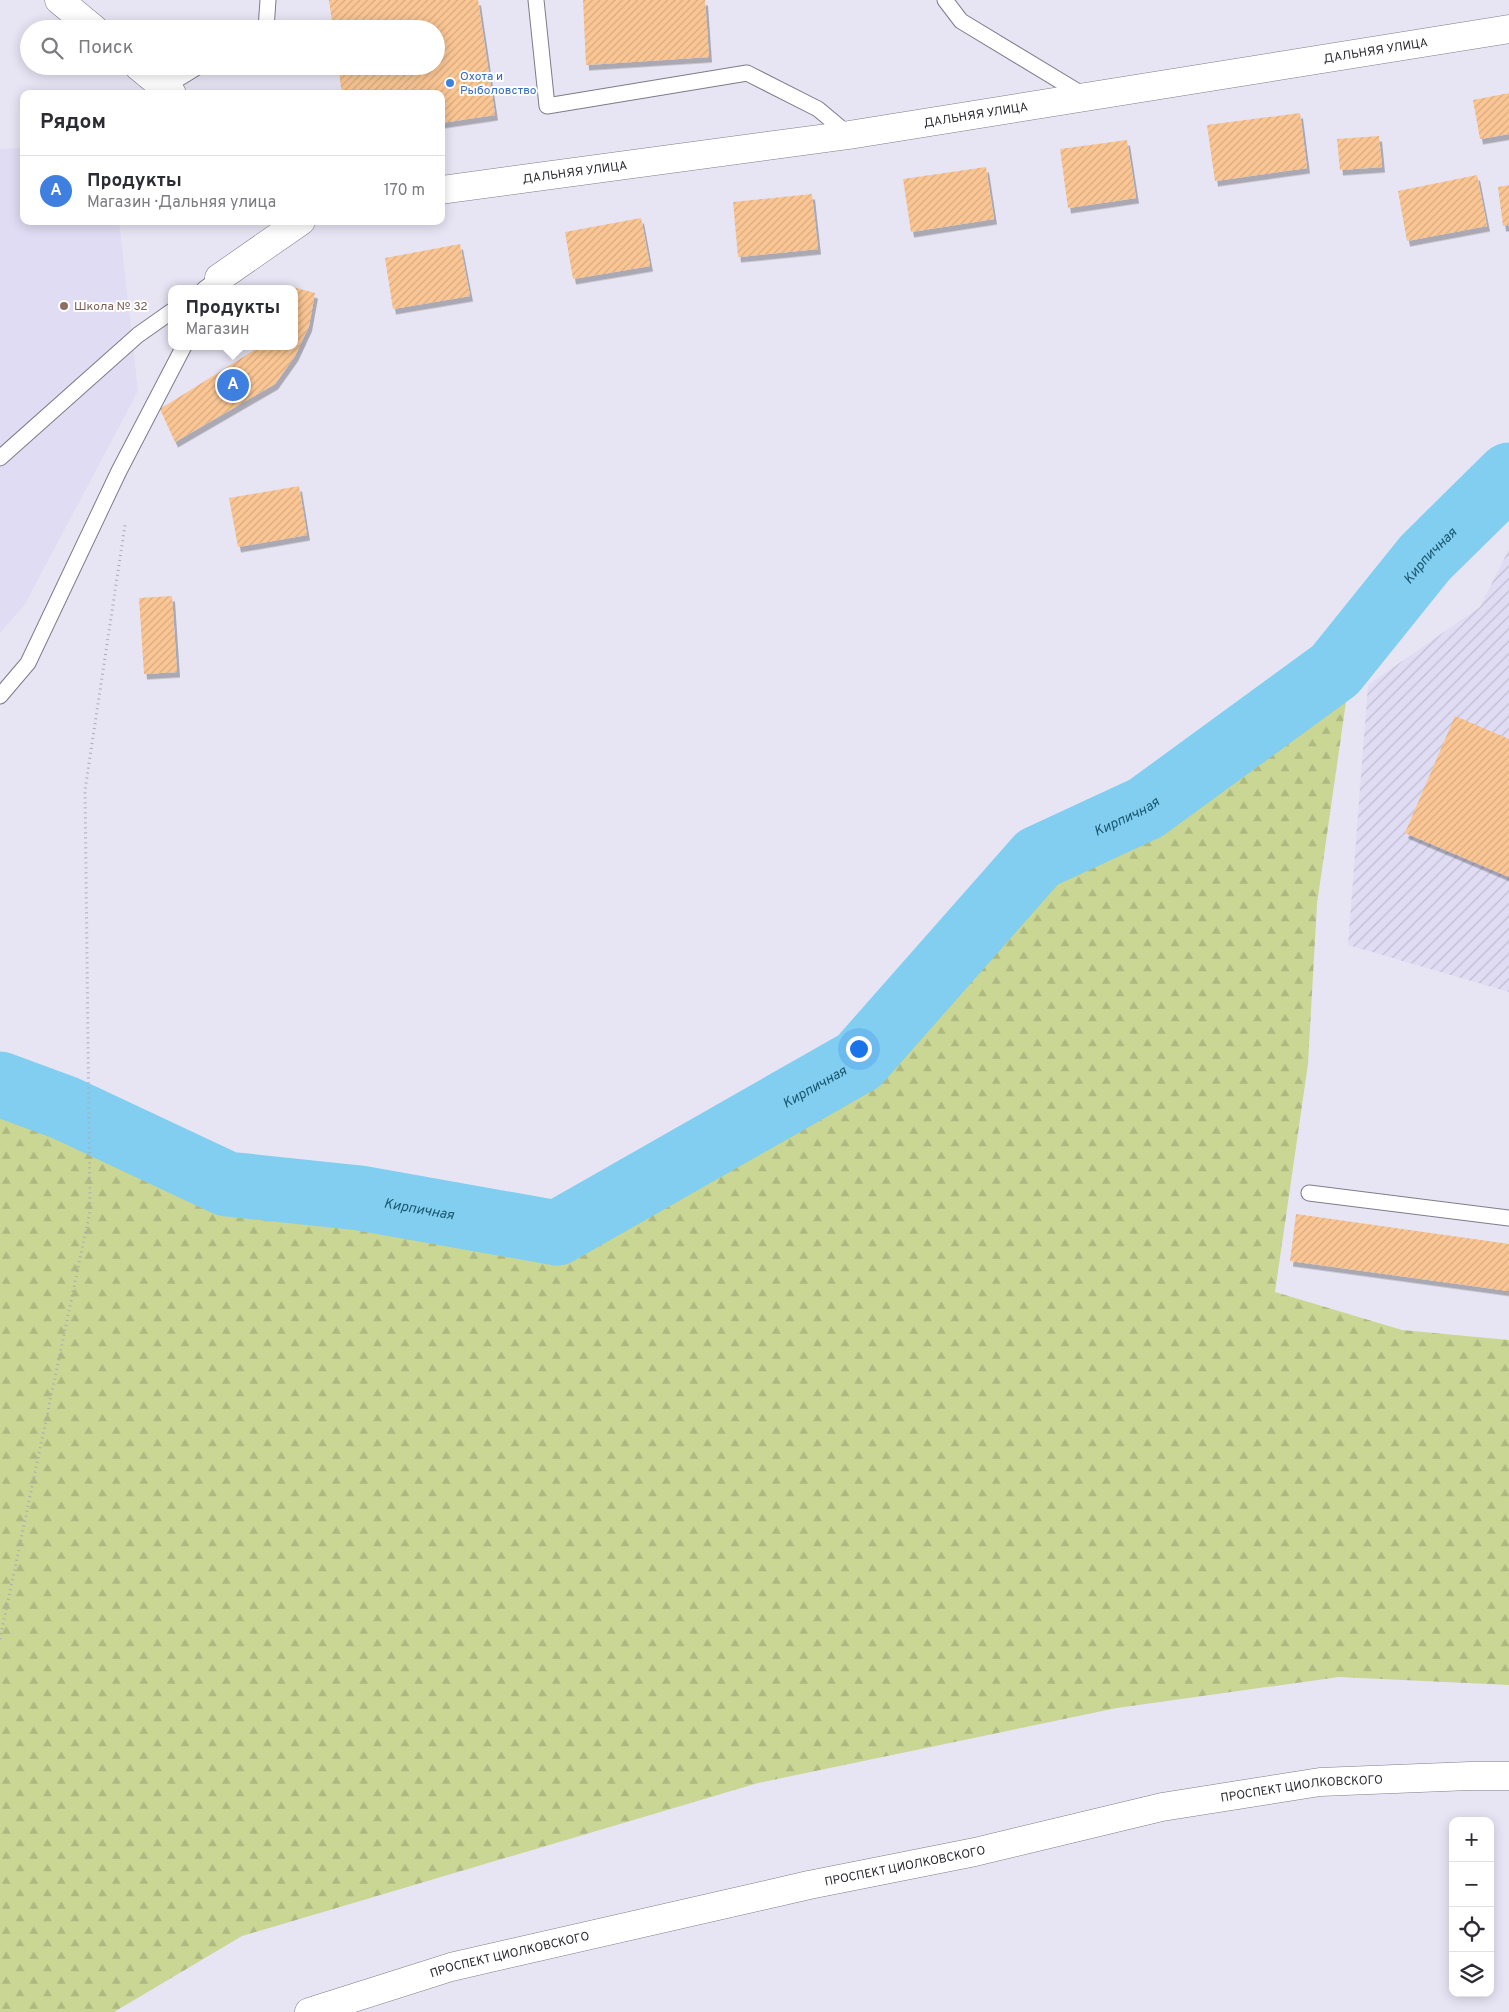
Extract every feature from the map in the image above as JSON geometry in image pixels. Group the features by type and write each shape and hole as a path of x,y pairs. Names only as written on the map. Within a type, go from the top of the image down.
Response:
{"street":[{"path":"59,0 83,20"},
{"name":"ДАЛЬНЯЯ УЛИЦА","path":"445,189 849,135 1509,29"},
{"path":"149,75 167,90"},
{"path":"212,285 295,225"},
{"name":"ПРОСПЕКТ ЦИОЛКОВСКОГО","path":"309,2012 451,1968 809,1885 975,1852 1162,1807 1320,1782 1509,1776"}],"lane":[{"path":"267,20 268,0"},
{"path":"536,0 548,106 747,74 818,109 849,135"},
{"path":"945,0 961,21 1086,96"},
{"path":"169,90 188,75"},
{"path":"0,458 138,335 168,314"},
{"path":"0,696 28,663 119,471 182,350"},
{"path":"1309,1193 1509,1218"}],"path":[{"path":"0,1639 90,1211 84,790 125,523"}],"shaded area":[{"name":"Школа № 32","path":"20,148 20,225 119,225 138,391 25,604 0,633 0,149"},
{"path":"1509,549 1509,992 1348,945 1368,685 1480,607"}],"green space":[{"path":"1350,674 1317,904 1308,1064 1275,1292 1402,1330 1509,1340 1509,1685 1339,1677 1117,1708 758,1783 242,1936 114,2012 0,2012 0,1099 91,1107 274,1199 595,1236 918,1034 1067,853"}],"building":[{"path":"329,0 478,0 495,115 445,122 445,90 341,90 339,75 445,75 445,20 332,20"},
{"path":"583,0 705,0 709,57 586,65"},
{"path":"1509,93 1509,134 1480,139 1473,100"},
{"path":"1300,113 1307,168 1215,181 1207,125"},
{"path":"1379,136 1382,167 1340,170 1337,139"},
{"path":"1127,140 1136,198 1068,208 1060,149"},
{"path":"986,167 994,219 911,232 903,179"},
{"path":"1477,175 1487,226 1407,241 1398,191"},
{"path":"1509,185 1509,226 1503,226 1498,187"},
{"path":"812,194 818,249 738,257 733,202"},
{"path":"641,218 650,266 573,279 565,232"},
{"path":"460,244 470,296 393,309 385,258"},
{"path":"298,288 315,293 309,326 298,350"},
{"path":"255,350 298,350 275,384 175,442 160,409"},
{"path":"299,486 307,535 238,547 229,498"},
{"path":"172,596 177,672 144,674 139,598"},
{"path":"1455,716 1509,739 1509,877 1405,833"},
{"path":"1296,1214 1509,1244 1509,1291 1290,1261"}],"waterway":[{"name":"Кирпичная","path":"0,1084 65,1108 227,1184 360,1198 557,1233 859,1061 1038,858 1146,808 1335,670 1425,558 1509,475"}],"place":[{"name":"Охота и Рыболовство","path":"450,83"},
{"name":"Школа № 32","path":"64,306"},
{"name":"Продукты","path":"233,385"}]}
